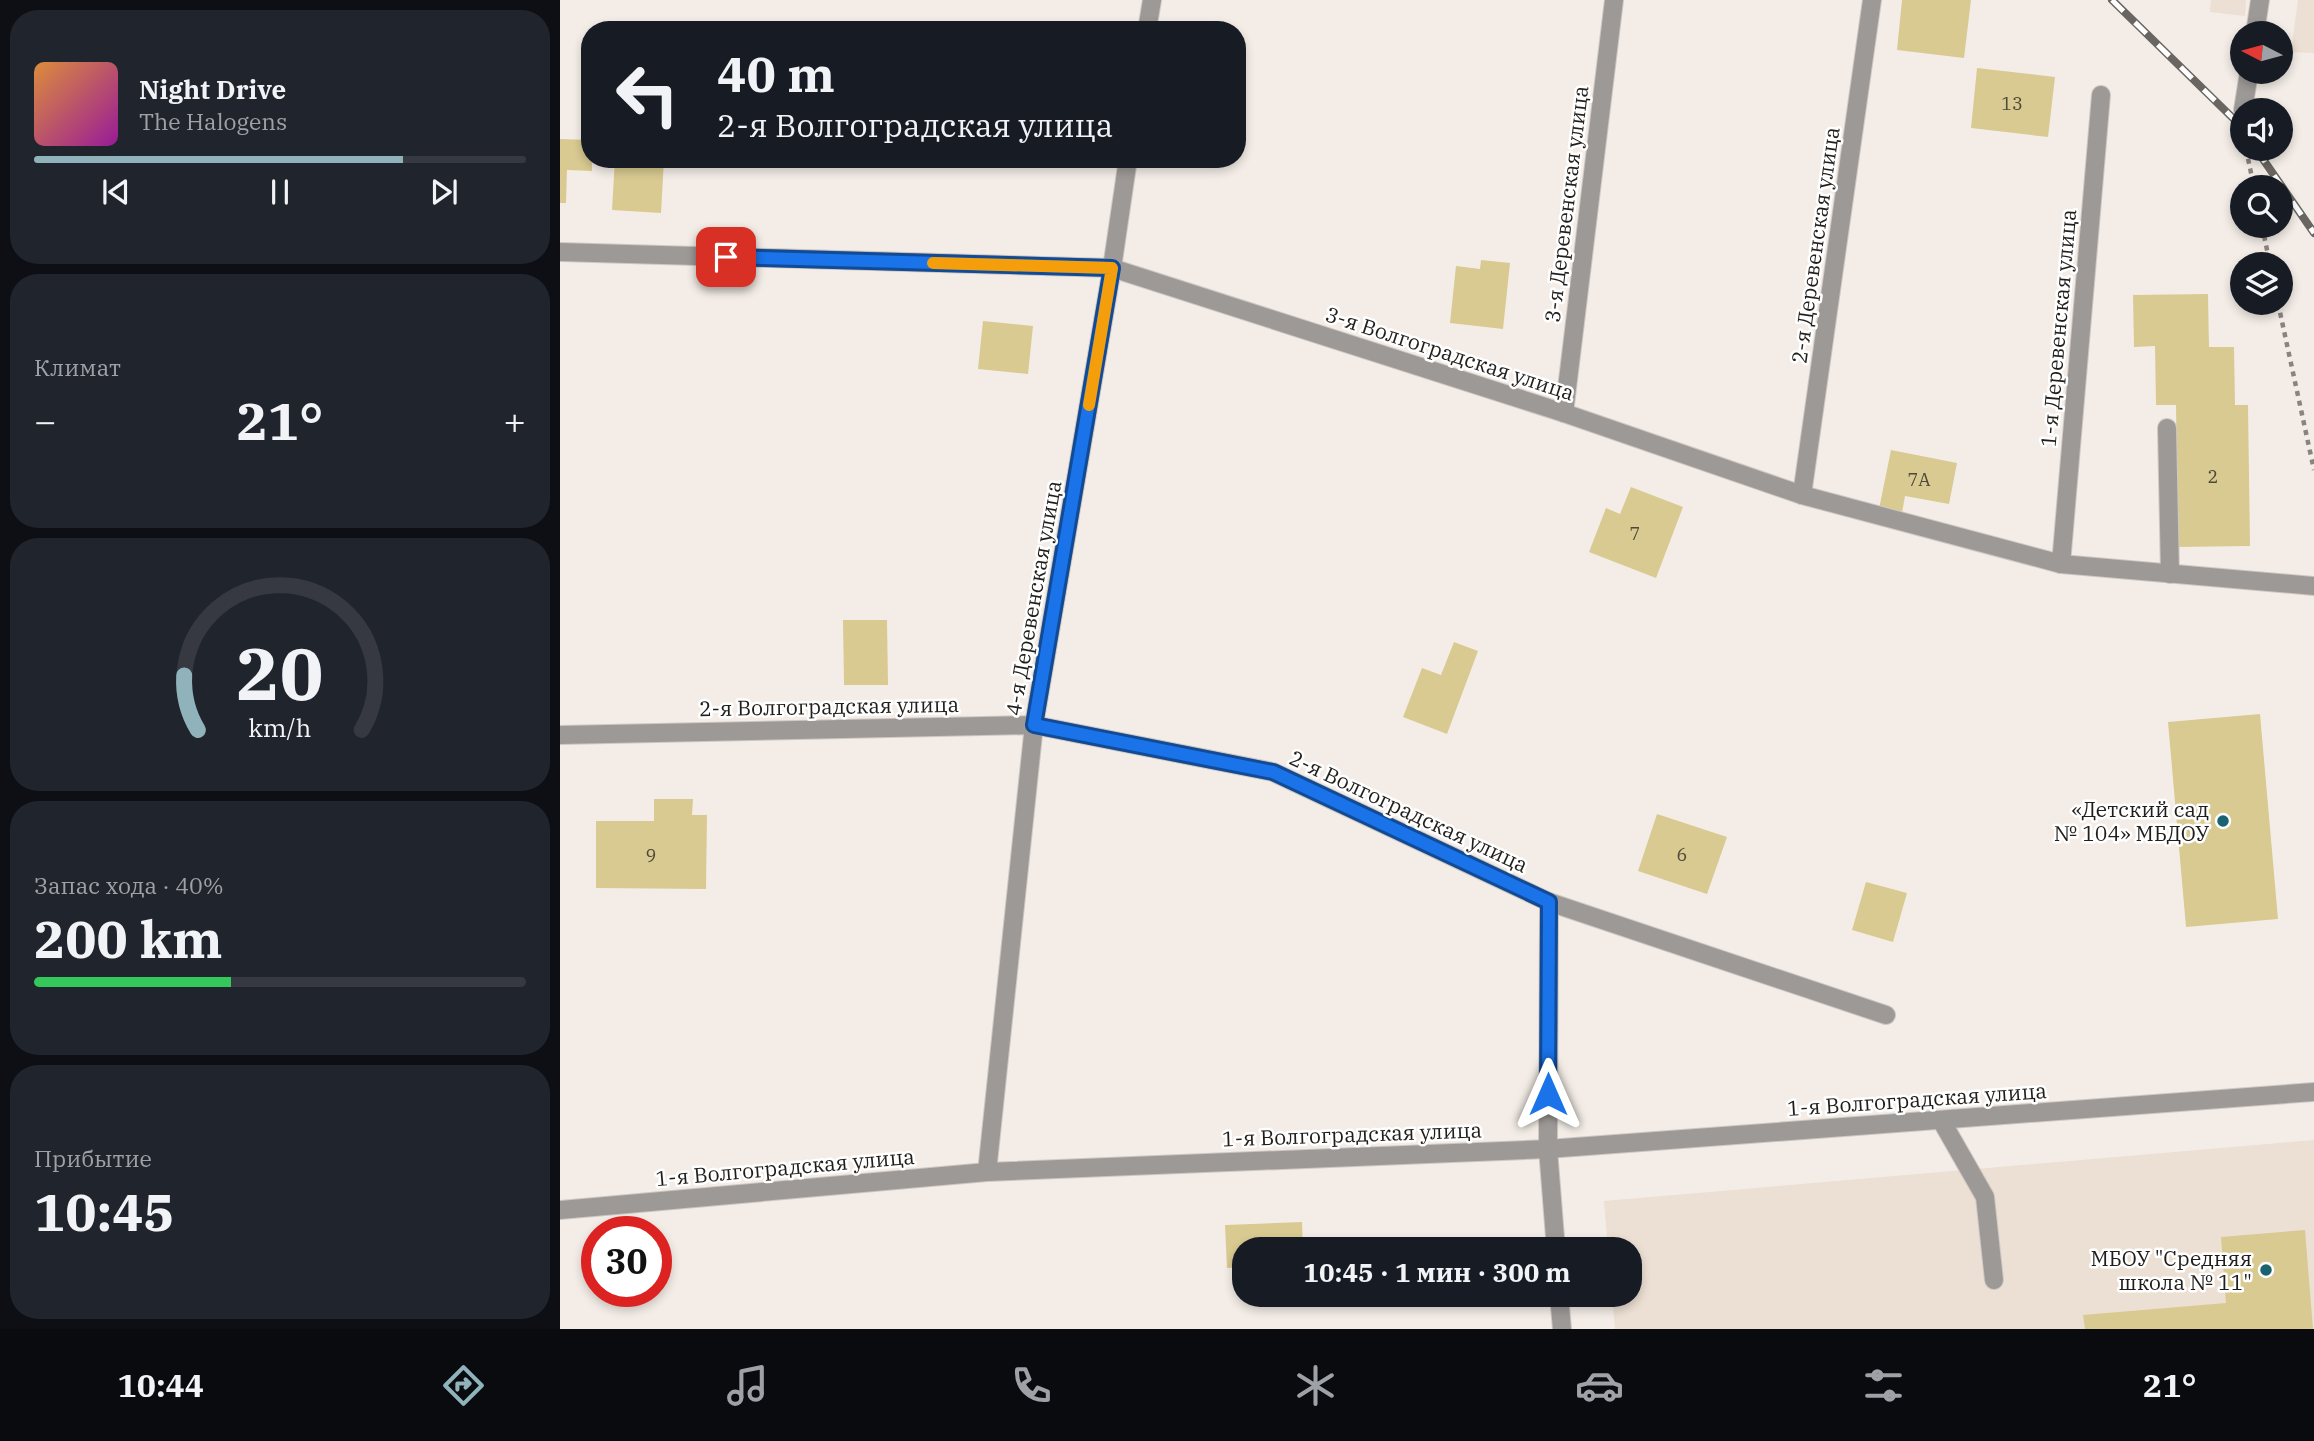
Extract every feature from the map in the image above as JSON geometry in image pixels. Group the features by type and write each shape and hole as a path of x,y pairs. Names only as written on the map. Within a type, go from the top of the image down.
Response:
{"street":[{"path":"1148,21 1152,0"},
{"name":"3-я Деревенская улица","path":"1564,413 1614,0"},
{"name":"2-я Деревенская улица","path":"1802,495 1872,0"},
{"path":"2257,21 2260,0"},
{"name":"1-я Деревенская улица","path":"2061,564 2101,95"},
{"name":"4-я Деревенская улица","path":"987,1172 1034,725 1127,168"},
{"name":"3-я Волгоградская улица","path":"560,252 1112,268 1564,413 1802,495 2061,564 2314,586"},
{"path":"2167,428 2170,573"},
{"name":"2-я Волгоградская улица","path":"560,735 1034,725 1273,772 1549,902 1886,1015"},
{"path":"1549,902 1548,1149 1555,1237"},
{"name":"1-я Волгоградская улица","path":"560,1210 987,1172 1548,1149 2314,1092"},
{"path":"1941,1120 1985,1197 1994,1280"},
{"path":"1560,1307 1562,1329"}],"path":[{"path":"2281,315 2314,470"}],"shaded area":[{"path":"2211,0 2246,0 2245,16 2210,12"},
{"path":"2298,0 2314,0 2314,53 2293,52"},
{"path":"2314,1140 2314,1329 1615,1329 1613,1307 1642,1307 1642,1237 1607,1237 1604,1201"}],"building":[{"path":"1902,0 1971,0 1964,58 1897,50"},
{"path":"1977,68 2055,77 2048,137 1971,128"},
{"path":"560,139 581,140 581,168 592,168 592,171 567,170 566,203 560,203"},
{"path":"614,168 664,168 661,213 612,210"},
{"path":"1481,260 1510,263 1503,329 1450,323 1456,266 1480,269"},
{"path":"2208,294 2209,347 2234,347 2235,405 2248,405 2250,546 2178,547 2176,405 2156,405 2155,346 2134,347 2133,295"},
{"path":"983,321 1033,326 1028,374 978,369"},
{"path":"1891,450 1957,463 1949,504 1905,496 1902,513 1879,509"},
{"path":"1631,487 1683,507 1656,578 1589,552 1606,508 1620,514"},
{"path":"843,620 887,620 888,685 844,685"},
{"path":"1454,642 1478,651 1447,734 1403,717 1422,668 1441,675"},
{"name":"«Детский сад № 104» МБДОУ","path":"2260,714 2278,919 2186,927 2168,722"},
{"path":"654,799 693,799 692,815 707,815 706,889 596,888 596,821 654,821"},
{"path":"1657,814 1727,837 1707,894 1638,871"},
{"path":"1866,882 1907,893 1893,942 1852,930"},
{"path":"1302,1222 1303,1237 1232,1237 1232,1268 1227,1268 1225,1225"},
{"name":"МБОУ \"Средняя школа № 11\"","path":"2305,1230 2313,1329 2085,1329 2083,1315 2226,1303 2221,1237"}],"railway":[{"path":"2112,0 2230,115"},
{"path":"2264,161 2314,233"}],"slow traffic":[{"path":"933,263 1112,268 1089,405"}],"place":[{"name":"«Детский сад № 104» МБДОУ","path":"2223,821"},
{"name":"МБОУ \"Средняя школа № 11\"","path":"2266,1270"}],"route":[{"path":"726,257 1112,268 1034,725 1273,772 1549,902 1548,1094"}]}
